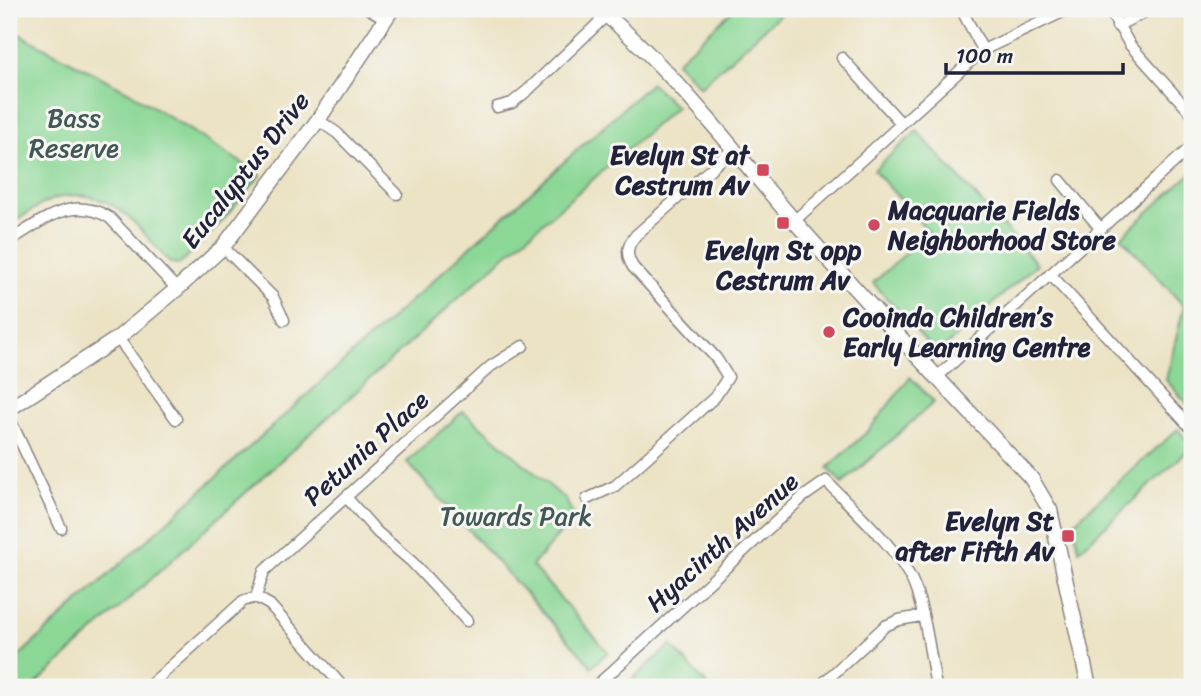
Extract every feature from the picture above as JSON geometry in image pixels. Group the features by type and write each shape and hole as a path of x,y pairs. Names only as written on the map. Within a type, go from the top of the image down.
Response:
{"street":[{"path":"369,9 388,13"},
{"path":"585,9 602,15 732,150 794,222 1031,478 1050,510 1089,687"},
{"path":"961,9 983,50"},
{"path":"794,222 983,50 1069,9"},
{"path":"1110,9 1117,26 1130,45 1192,114"},
{"path":"1117,26 1152,9"},
{"name":"Eucalyptus Drive","path":"9,409 118,338 223,247 318,120 388,13"},
{"path":"497,107 512,103 528,90 602,15"},
{"path":"842,58 901,124"},
{"path":"318,120 337,133 397,194"},
{"path":"937,377 1192,146"},
{"path":"587,499 615,486 715,397 728,377 716,358 633,267 627,252 636,235 732,150"},
{"path":"1060,180 1100,228"},
{"path":"9,241 50,216 69,209 86,208 99,211 110,218 177,289"},
{"path":"223,247 273,297 284,320"},
{"path":"1050,274 1192,429"},
{"path":"118,338 176,419"},
{"name":"Petunia Place","path":"256,597 264,571 491,366 523,346"},
{"path":"9,417 61,528"},
{"name":"Hyacinth Avenue","path":"595,687 803,497 827,481 897,556 915,587 936,687"},
{"path":"346,497 377,532 412,562 467,621"},
{"path":"148,687 243,601 256,597 270,605 343,687"},
{"path":"819,687 885,626 921,616"}],"green space":[{"path":"734,9 786,9 700,87 676,62"},
{"name":"Bass Reserve","path":"9,29 128,91 261,175 218,226 180,264 170,263 136,224 110,204 96,198 79,195 54,199 9,225"},
{"path":"651,83 676,107 498,262 33,687 9,687 9,665"},
{"path":"917,131 1037,264 937,354 873,283 929,232 874,170"},
{"path":"1192,172 1191,408 1166,380 1184,306 1121,237"},
{"path":"910,377 934,402 842,484 828,468 869,430"},
{"name":"Towards Park","path":"463,411 566,500 574,517 532,566 608,652 592,667 407,462"},
{"path":"1178,429 1192,447 1079,550 1073,523"},
{"path":"671,645 709,687 624,687"}],"place":[{"name":"Evelyn St at Cestrum Av","path":"763,170"},
{"name":"Evelyn St opp Cestrum Av","path":"783,223"},
{"name":"Macquarie Fields Neighborhood Store","path":"874,225"},
{"name":"Cooinda Children’s Early Learning Centre","path":"829,332"},
{"name":"Evelyn St after Fifth Av","path":"1068,536"}]}
